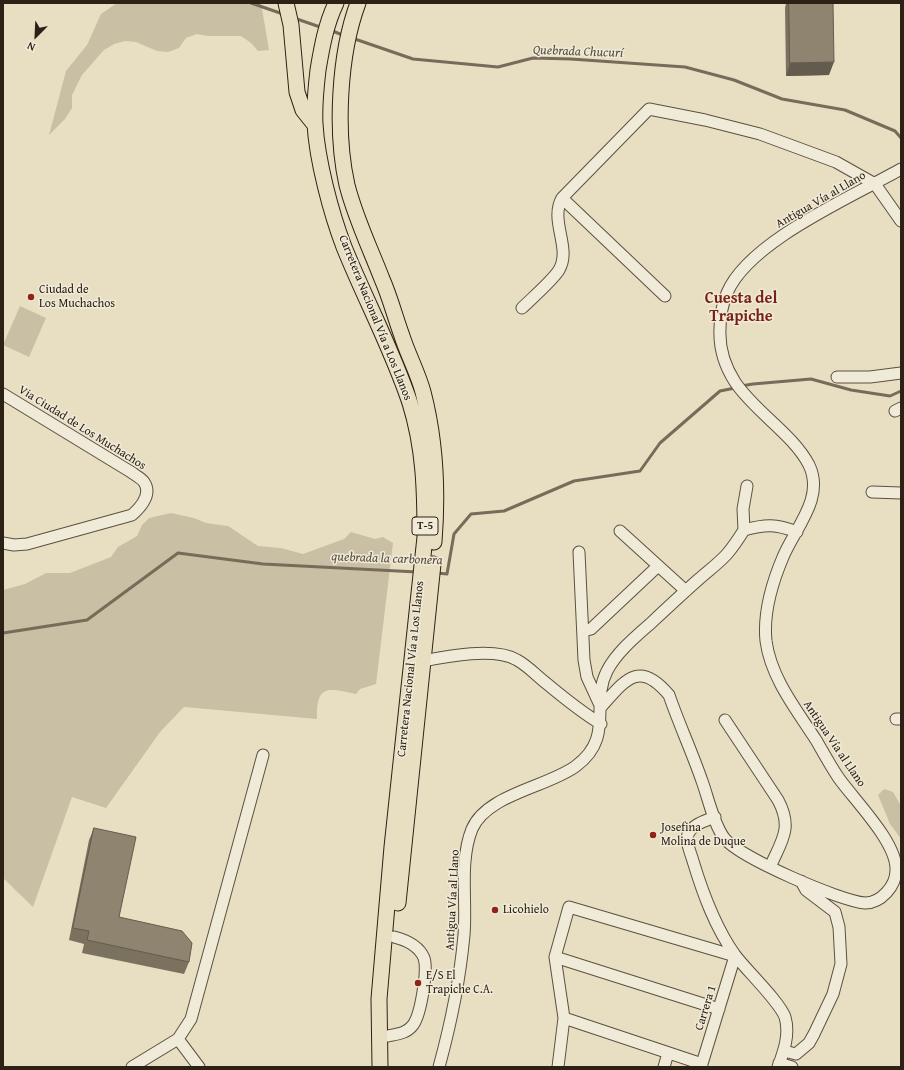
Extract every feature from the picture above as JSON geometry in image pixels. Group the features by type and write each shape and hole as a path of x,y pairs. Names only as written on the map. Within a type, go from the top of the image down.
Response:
{"highway":[{"path":"286,3 291,25 297,92 303,110 315,125"},
{"name":"Carretera Nacional Vía a Los Llanos","path":"336,3 321,48 317,83 315,125 324,178 342,239 410,404 423,457 425,537 392,847 378,999 380,1067"},
{"name":"Carretera Nacional Vía a Los Llanos","path":"358,3 352,19 341,93 343,154 348,185 358,218 383,281 423,391 432,428 437,480 432,574 394,936 389,1000 388,1036 390,1067"}],"street":[{"path":"522,308 559,270 562,256 562,245 557,207 562,198 650,109 705,120 760,134 836,162 875,184 901,221"},
{"name":"Antigua Vía al Llano","path":"439,1067 460,981 465,933 464,884 468,848 472,829 481,815 497,803 548,781 576,766 591,752 601,724 601,707 628,678 636,675 658,681 669,694 725,840 746,856 800,881 847,898 868,903 884,896 891,887 896,877 896,866 892,852 882,835 838,777 793,706 772,667 766,642 768,600 784,555 797,532 814,488 808,465 792,442 752,404 734,381 721,355 719,340 720,315 727,293 745,267 770,245 808,220 901,169"},
{"path":"562,198 665,296"},
{"path":"837,377 870,377 901,373"},
{"name":"Via Ciudad de Los Muchachos","path":"3,394 131,472 144,481 146,489 144,502 132,515 26,544 14,545 3,543"},
{"path":"601,707 601,686 608,670 630,642 726,555 744,530 743,509 747,486"},
{"path":"872,492 901,493"},
{"path":"744,530 764,525 780,526 797,532"},
{"path":"620,530 686,591"},
{"path":"579,552 584,660 587,676 601,707"},
{"path":"583,630 591,629 658,566"},
{"path":"423,661 444,657 481,654 503,656 517,660 581,712 601,724"},
{"path":"725,720 778,800 784,815 786,831 770,866"},
{"path":"132,1067 178,1039 191,1019 263,755"},
{"path":"715,817 692,828 687,837 698,878 719,930 735,956 784,1016 787,1036 779,1065 792,1067"},
{"path":"784,1051 796,1054 809,1043 832,994 841,964 839,927 835,912 806,890 800,881"},
{"path":"558,1067 564,1018 556,956 569,907 735,956"},
{"path":"388,1036 399,1034 408,1030 416,1020 419,1012 425,973 424,959 420,951 411,944 394,936"},
{"path":"556,956 720,1009"},
{"name":"Carrera 1","path":"702,1065 735,956"},
{"path":"564,1018 702,1065"},
{"path":"178,1039 199,1067"},
{"path":"664,1067 668,1053"}],"shaded area":[{"path":"117,3 261,3 269,50 258,51 251,43 241,36 208,36 197,34 186,38 179,48 168,52 157,51 136,42 125,41 114,44 104,50 82,75 72,95 72,108 65,119 49,135 66,71 87,45 101,14"},
{"path":"20,306 46,318 29,357 3,345"},
{"path":"171,513 194,518 206,523 228,526 258,546 281,548 303,554 344,539 351,532 375,539 383,537 393,543 376,684 360,689 356,694 338,690 326,691 319,699 317,719 184,707 160,732 106,808 72,797 33,907 3,878 3,590 25,584 46,573 70,573 111,557 118,547 137,536 142,525 149,518"},
{"path":"884,789 893,792 901,806 901,839 890,824 878,795"}],"building":[{"path":"789,3 833,3 834,62 790,63"},
{"path":"94,828 136,837 119,917 182,931 192,943 189,962 87,940 89,931 73,928"}],"waterway":[{"name":"Quebrada Chucurí","path":"251,3 283,14"},
{"name":"Quebrada Chucurí","path":"294,18 323,28"},
{"name":"Quebrada Chucurí","path":"330,30 345,36"},
{"name":"Quebrada Chucurí","path":"352,38 413,59 498,67 533,58 571,59 685,67 734,80 782,99 845,110 895,131 901,138"},
{"name":"quebrada la carbonera","path":"741,386 811,379 851,390 890,396 901,391"},
{"name":"quebrada la carbonera","path":"437,573 447,574 454,534 471,514 504,511 574,481 640,471 660,443 720,391 735,388"},
{"name":"quebrada la carbonera","path":"3,633 87,620 178,553 263,564 417,572"}],"place":[{"name":"Ciudad de Los Muchachos","path":"31,297"},
{"name":"Josefina Molina de Duque","path":"653,835"},
{"name":"Licohielo","path":"495,910"},
{"name":"E/S El Trapiche C.A.","path":"418,983"}],"district":[{"name":"Cuesta del Trapiche","path":"741,308"}]}
